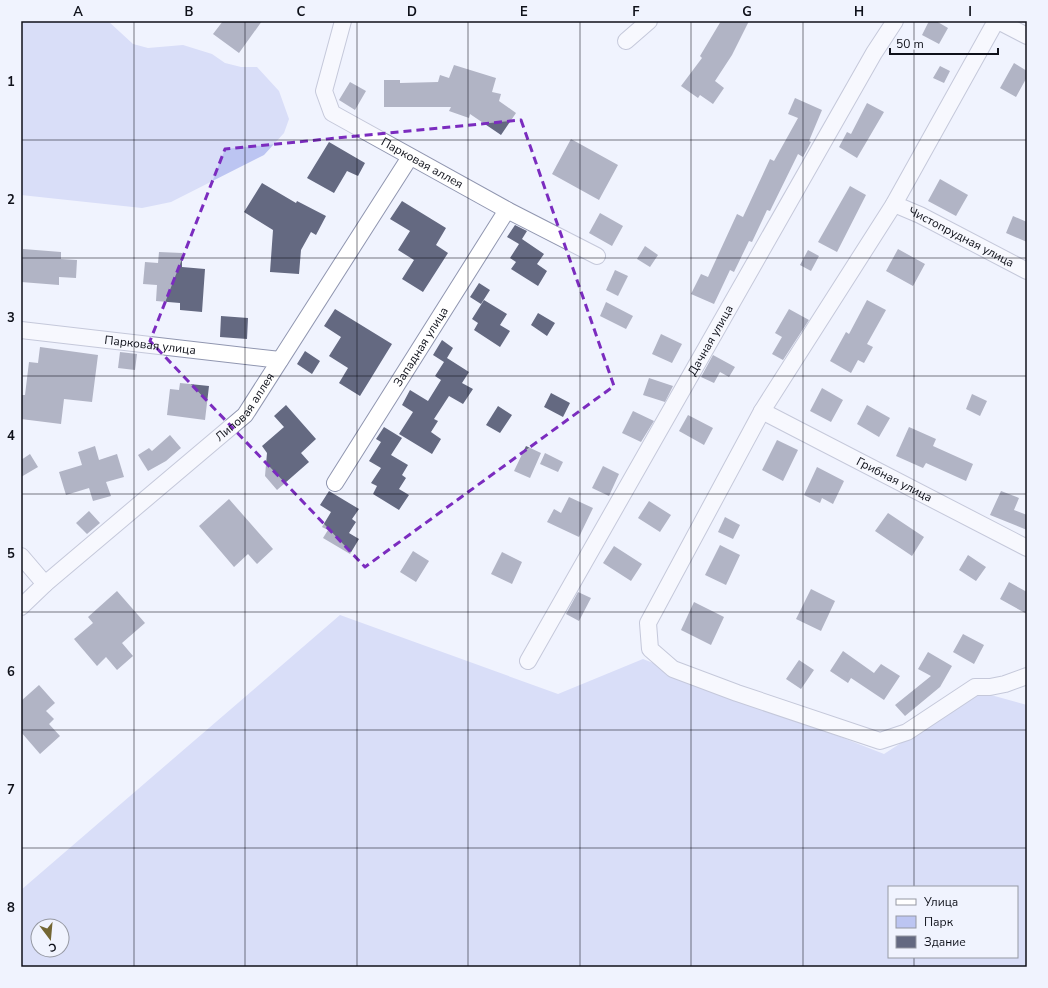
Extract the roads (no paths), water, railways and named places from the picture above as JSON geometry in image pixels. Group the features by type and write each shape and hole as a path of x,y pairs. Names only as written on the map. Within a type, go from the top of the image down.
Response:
{"street":[{"name":"Парковая аллея","path":"343,21 324,91 332,113 507,210 597,256"},
{"path":"626,41 649,21"},
{"name":"Дачная улица","path":"528,661 874,53 895,21"},
{"path":"1027,36 997,21 894,204 762,411 648,623 650,649 673,669 737,693 880,741 907,732 975,687 990,687 1005,684 1027,676"},
{"name":"Липовая аллея","path":"21,607 45,584 245,415 410,157"},
{"name":"Чистопрудная улица","path":"894,204 920,215 1027,272"},
{"name":"Западная улица","path":"335,483 507,210"},
{"name":"Парковая улица","path":"21,330 280,360"},
{"name":"Грибная улица","path":"762,411 1027,548"},
{"path":"21,556 45,584"}]}
